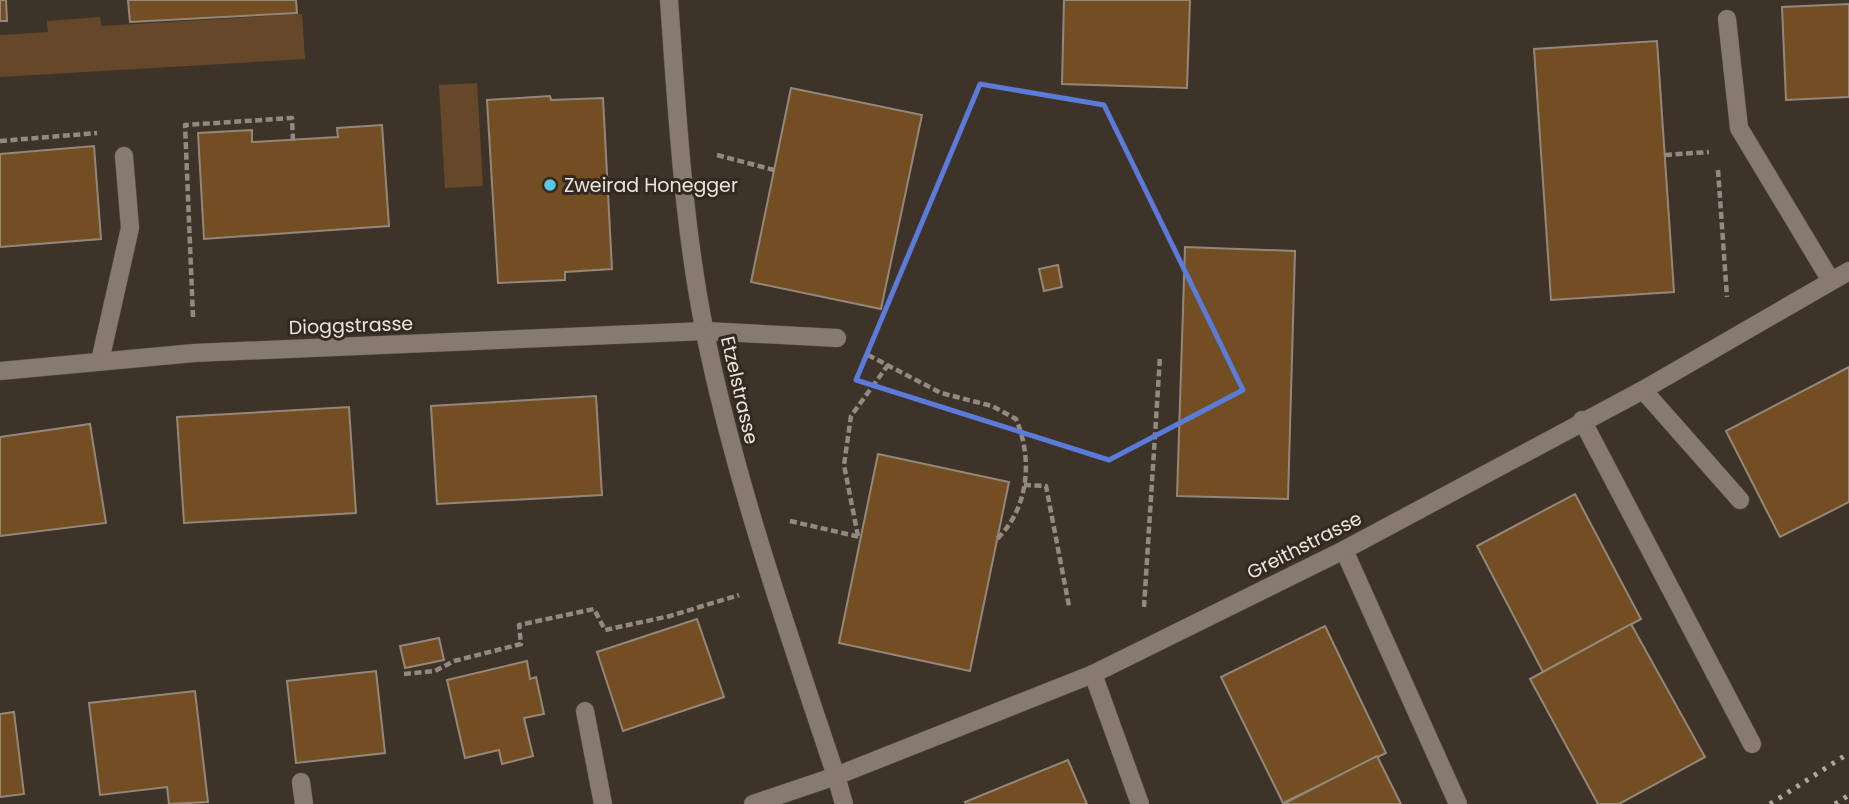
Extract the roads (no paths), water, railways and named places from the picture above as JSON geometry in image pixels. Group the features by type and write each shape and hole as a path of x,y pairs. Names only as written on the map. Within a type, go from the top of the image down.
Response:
{"street":[{"name":"Etzelstrasse","path":"669,0 679,145 705,331 748,511 844,804"},
{"path":"1727,19 1739,128 1831,281"},
{"path":"100,360 130,228 124,156"},
{"name":"Greithstrasse","path":"753,804 836,776 1093,674 1344,550 1582,420 1643,390 1849,271"},
{"name":"Dioggstrasse","path":"0,371 194,353 705,331 837,338"},
{"path":"1643,390 1740,500"},
{"path":"1582,420 1752,744"},
{"path":"1344,550 1458,804"},
{"path":"1093,674 1140,804"},
{"path":"585,710 603,804"},
{"path":"301,782 304,804"}],"railway":[{"path":"1770,804 1849,753"},
{"path":"1835,804 1849,795"}],"place":[{"name":"Zweirad Honegger","path":"550,185"}]}
